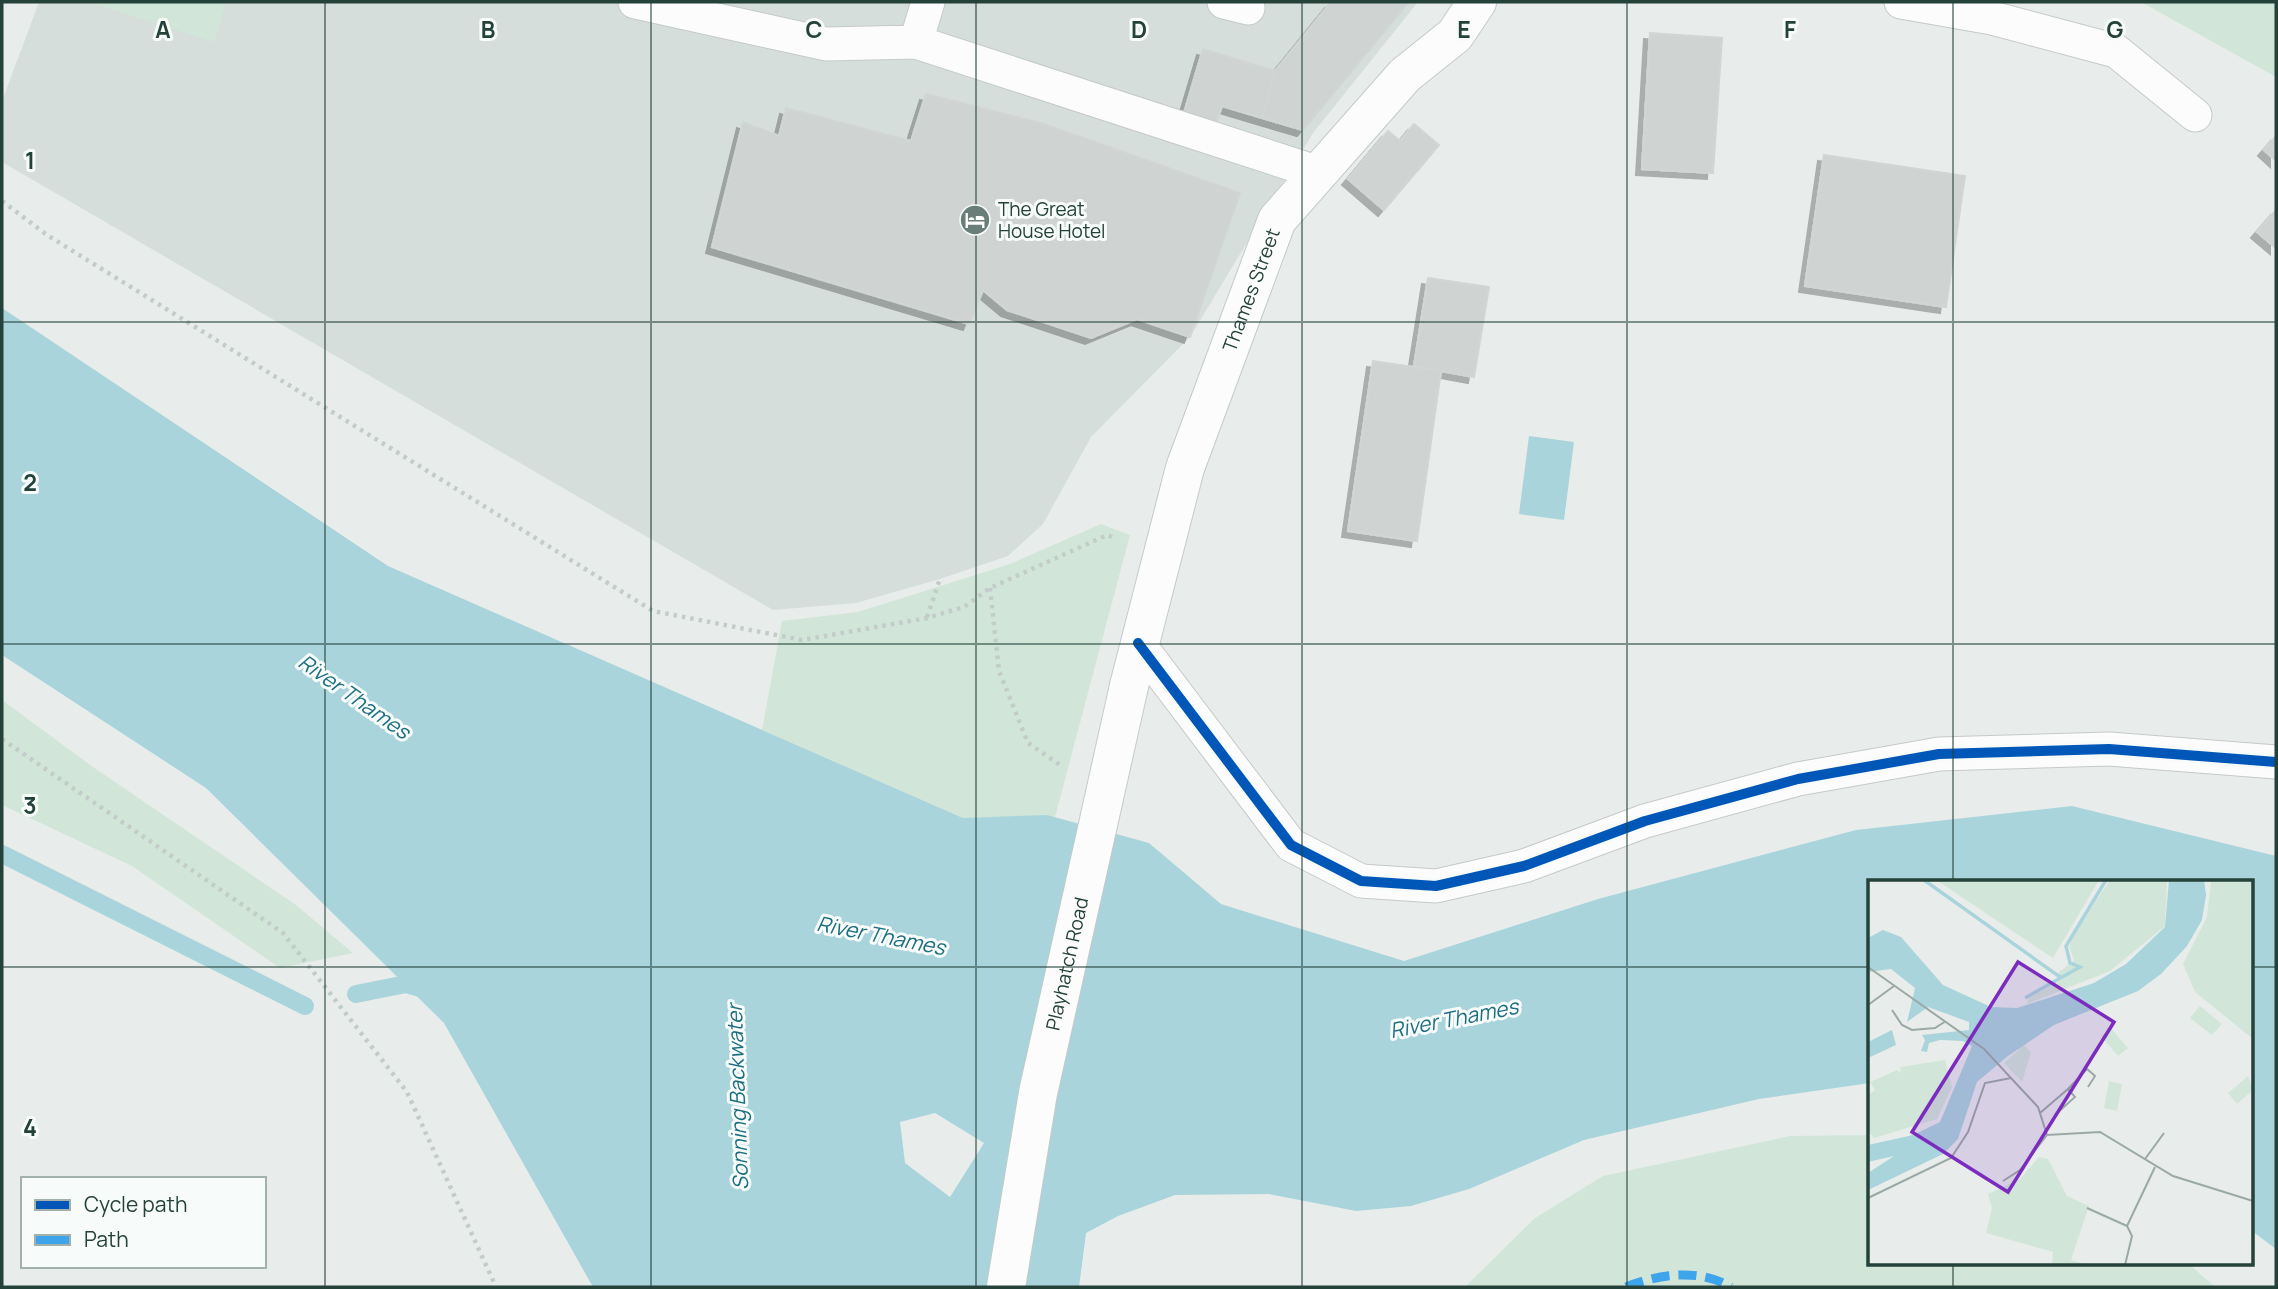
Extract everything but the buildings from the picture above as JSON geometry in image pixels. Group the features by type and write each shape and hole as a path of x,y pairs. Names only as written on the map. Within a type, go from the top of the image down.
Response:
{"main road":[{"name":"Thames Street","path":"1138,643 1185,468 1277,220 1405,75 1455,35 1477,2"},
{"name":"Playhatch Road","path":"1006,1287 1038,1093 1138,643"}],"lane":[{"path":"635,2 826,44 916,42 1319,173"},
{"path":"916,42 928,2"},
{"path":"1901,2 1992,18 2116,51 2195,115"},
{"path":"1138,643 1291,845 1362,881 1436,886 1524,866 1646,821 1798,779 1939,754 2109,749 2276,762"}],"path":[{"path":"2,201 47,235 653,611 802,640 927,618 964,607 990,588 1107,535 1162,554"},
{"path":"927,618 940,579"},
{"path":"990,588 999,671 1028,743 1068,771"},
{"path":"2,739 283,933 407,1092 496,1287"}],"shaded area":[{"path":"39,2 1418,2 1313,133 1190,337 1091,437 1043,524 1008,556 940,579 856,603 773,610 2,162 2,101"}],"green space":[{"path":"89,2 226,2 214,42"},
{"path":"2141,2 2276,2 2276,77"},
{"path":"1101,524 1130,535 1055,817 963,818 762,730 782,621 858,612 1010,564"},
{"path":"2,700 93,767 296,905 353,953 280,968 132,866 2,805"},
{"path":"1868,1135 1868,1264 2189,1264 2215,1287 1465,1287 1535,1218 1603,1176 1790,1136"}],"water":[{"path":"2,308 388,566 963,818 1047,815 1149,843 1221,904 1404,961 1598,899 1856,830 2072,806 2276,856 2276,1249 2254,1232 2254,880 1868,880 1868,1083 1759,1099 1584,1140 1469,1189 1411,1206 1356,1211 1269,1194 1175,1195 1118,1216 1086,1233 1079,1287 593,1287 444,1023 206,788 2,655","holes":["935,1113 984,1143 950,1197 905,1163 900,1122"]},
{"path":"1529,436 1574,442 1564,520 1519,514"}],"waterway":[{"path":"2,854 305,1006"},
{"path":"356,994 406,984 428,990"}],"marked path":[{"path":"1626,1287 1665,1276 1679,1275 1706,1277 1731,1287"}],"cycle path":[{"path":"1138,643 1291,845 1361,881 1436,886 1524,866 1645,821 1798,779 1939,754 2109,749 2276,762"}],"place":[{"name":"The Great House Hotel","path":"975,220"}],"water label":[{"name":"River Thames","path":"354,697"},
{"name":"River Thames","path":"881,936"},
{"name":"River Thames","path":"1454,1019"},
{"name":"Sonning Backwater","path":"738,1097"}]}
